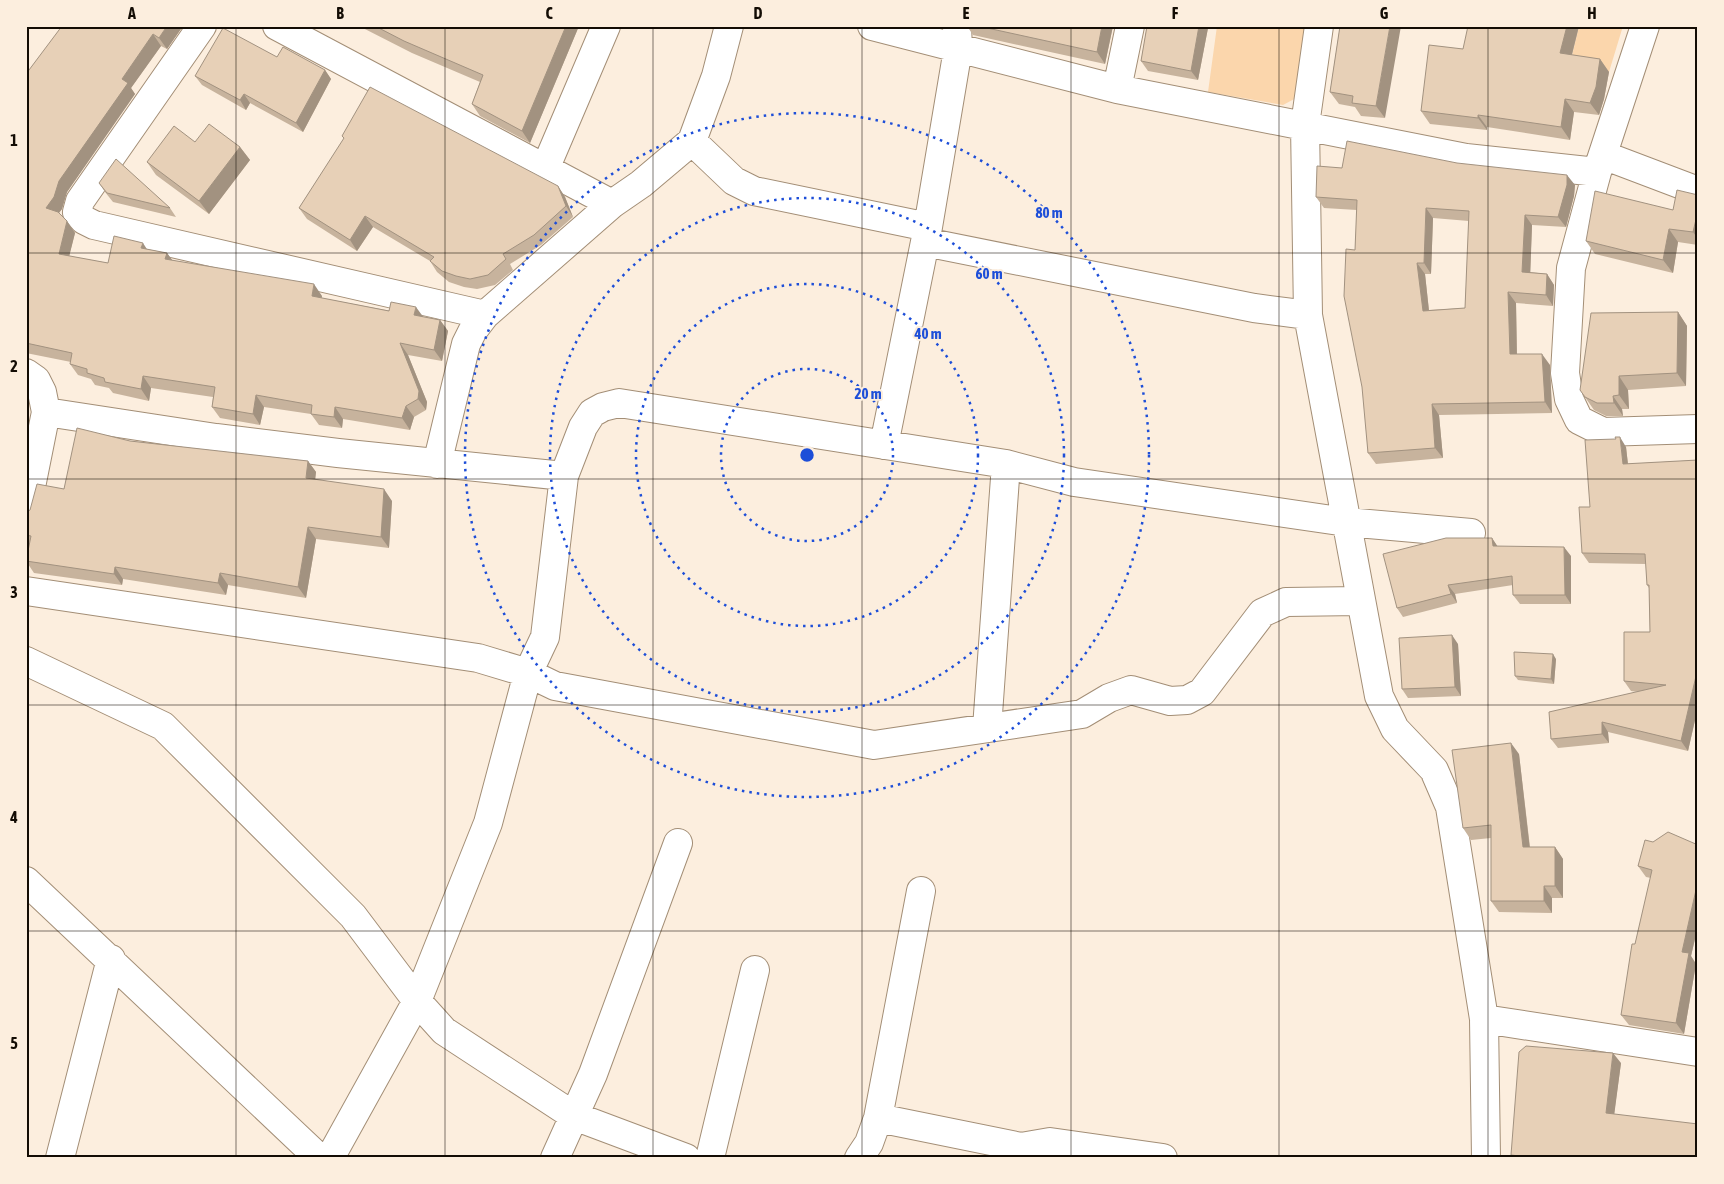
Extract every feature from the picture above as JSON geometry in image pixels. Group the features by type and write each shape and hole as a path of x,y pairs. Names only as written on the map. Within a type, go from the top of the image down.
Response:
{"street":[{"path":"202,26 80,201 77,212 84,220 94,225 485,315"},
{"path":"278,26 612,204"},
{"path":"545,169 606,26"},
{"path":"438,464 466,344 472,332 485,315 612,204 641,184 692,141 716,76 729,26"},
{"path":"872,26 958,38 1117,89 1466,158 1600,164 1698,191"},
{"path":"1117,89 1130,26"},
{"path":"1320,26 1305,125 1308,315 1378,696 1395,729 1434,770 1450,808 1484,1019 1486,1158"},
{"path":"1645,26 1600,164 1571,268 1565,373 1569,399 1579,420 1603,432 1698,429"},
{"path":"884,445 926,234 958,38"},
{"path":"692,141 734,181 754,191 926,234 1254,308 1308,315"},
{"path":"26,373 36,380 42,392 46,412 26,512"},
{"path":"330,1158 417,1001 488,823 528,673 545,637 564,476 583,427 592,413 603,406 619,403 1006,464 1074,482 1346,522 1471,533"},
{"path":"46,412 216,438 438,464 564,476"},
{"path":"988,728 1006,464"},
{"path":"26,591 478,658 528,673 555,686 874,745 1082,714 1108,698 1131,690 1170,701 1187,700 1202,692 1262,613 1286,602 1360,601"},
{"path":"26,661 163,726 353,916 417,1001 444,1031 574,1116 686,1158"},
{"path":"555,1158 593,1074 678,843"},
{"path":"26,881 111,959 320,1158"},
{"path":"859,1158 869,1143 878,1118 921,891"},
{"path":"60,1158 111,959"},
{"path":"710,1158 755,970"},
{"path":"1484,1019 1698,1052"},
{"path":"878,1118 1021,1147 1050,1142 1163,1158"}],"shaded area":[{"path":"1217,26 1309,26 1298,97 1283,105 1208,92"},
{"path":"1579,26 1623,26 1609,72 1570,64"}],"building":[{"path":"62,26 167,26 159,38 153,34 122,79 128,83 59,181 54,197 46,208 58,212 67,221 59,254 108,263 114,236 143,243 141,248 167,253 165,259 314,284 312,296 389,311 391,302 416,307 414,315 440,320 434,350 400,343 419,391 418,399 406,406 402,418 335,407 334,417 311,414 312,405 256,395 253,414 212,407 215,387 143,376 141,389 105,382 104,378 87,373 87,369 70,364 72,353 26,343 26,74"},
{"path":"375,26 566,26 522,131 472,104 483,75 404,41"},
{"path":"978,26 1102,26 1097,52"},
{"path":"1147,26 1199,26 1191,71 1141,61"},
{"path":"1340,26 1390,26 1376,106 1352,103 1353,96 1330,92"},
{"path":"1468,26 1567,26 1560,53 1600,59 1596,87 1590,103 1565,99 1561,127 1478,115 1478,118 1421,111 1429,45 1463,49"},
{"path":"223,28 277,57 283,47 325,70 296,123 244,94 240,100 195,76"},
{"path":"370,87 558,186 566,206 534,235 503,254 506,259 488,275 470,279 442,271 430,261 434,257 365,216 350,240 299,208 344,138 342,136"},
{"path":"209,124 240,147 199,201 147,162 174,126 195,142"},
{"path":"1347,141 1457,163 1567,175 1567,185 1558,217 1525,215 1522,272 1547,274 1546,295 1508,292 1510,354 1542,354 1545,402 1432,404 1435,448 1368,453 1362,387 1344,296 1346,249 1355,250 1357,200 1316,197 1317,166 1342,168","holes":["1426,208 1469,211 1465,308 1423,311 1417,263 1424,263"]},
{"path":"116,159 170,208 107,193 99,183"},
{"path":"1677,190 1698,195 1698,211 1693,232 1669,229 1663,260 1586,241 1595,191 1673,210"},
{"path":"1678,312 1677,373 1619,376 1619,395 1613,396 1614,403 1597,403 1585,397 1580,390 1591,313"},
{"path":"77,428 130,441 308,461 306,478 384,489 381,537 308,527 298,587 220,573 218,583 115,567 114,574 26,561 31,536 26,535 26,513 30,510 37,484 64,489"},
{"path":"1615,437 1620,437 1623,464 1698,460 1698,676 1696,676 1681,741 1602,722 1602,734 1551,739 1549,712 1666,685 1624,681 1624,632 1650,632 1649,585 1647,585 1645,554 1582,553 1579,507 1590,507 1585,440 1616,439"},
{"path":"1446,538 1492,538 1493,546 1564,547 1565,595 1513,595 1512,576 1448,585 1451,594 1397,608 1383,554"},
{"path":"1452,635 1455,687 1402,689 1399,638"},
{"path":"1514,652 1553,654 1551,679 1515,676"},
{"path":"1511,743 1523,847 1555,847 1555,886 1544,886 1544,901 1491,901 1491,825 1463,828 1452,750"},
{"path":"1668,832 1698,845 1698,881 1682,952 1689,953 1676,1023 1621,1015 1632,944 1635,944 1652,870 1638,866 1645,840 1653,842"},
{"path":"1526,1046 1613,1053 1606,1113 1698,1124 1698,1158 1528,1158 1511,1155 1519,1052"}]}
